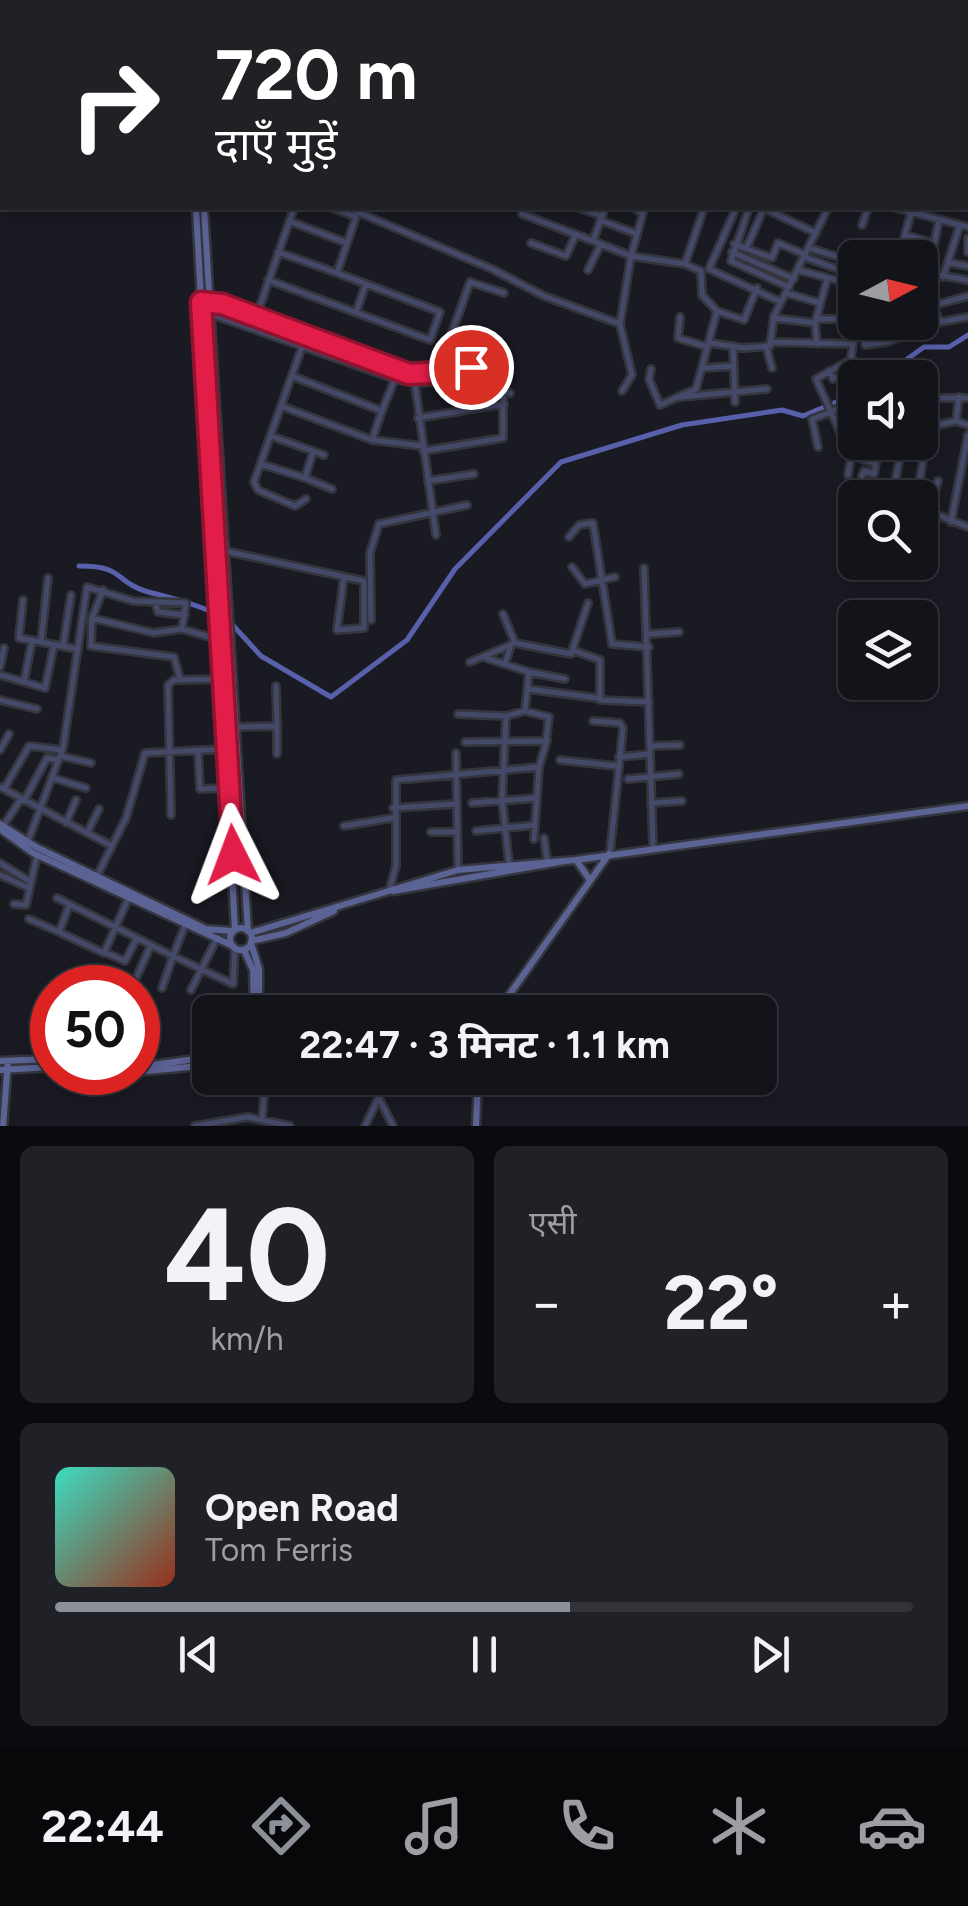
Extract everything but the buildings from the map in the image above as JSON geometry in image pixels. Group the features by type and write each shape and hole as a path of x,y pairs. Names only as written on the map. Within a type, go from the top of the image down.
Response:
{"main road":[{"path":"200,210 234,931 237,948 253,970 255,995"},
{"path":"205,307 250,937 260,969 258,995"},
{"path":"390,892 654,846 968,806"},
{"path":"1,826 36,855 128,899 186,924 250,937"},
{"path":"1,826 237,948"},
{"path":"509,995 610,853"},
{"path":"237,948 250,937 458,870 574,859"},
{"path":"574,859 590,880"},
{"path":"160,1066 192,1059"},
{"path":"0,1070 6,1064"},
{"path":"3,1126 6,1064"},
{"path":"160,1068 192,1065"},
{"path":"476,1126 477,1095"}],"street":[{"path":"252,326 293,210"},
{"path":"337,273 356,217 338,210"},
{"path":"353,210 492,269 544,296 620,324"},
{"path":"584,210 638,234"},
{"path":"593,241 604,210"},
{"path":"622,391 632,370 620,324 631,256 644,210"},
{"path":"684,264 703,210"},
{"path":"735,210 709,269 782,302"},
{"path":"748,210 734,244 733,263 820,303"},
{"path":"746,248 762,210"},
{"path":"767,210 816,233"},
{"path":"780,216 784,210"},
{"path":"772,368 768,344 774,318 827,210"},
{"path":"862,225 867,210"},
{"path":"903,210 964,226 951,264 938,282"},
{"path":"933,240 934,210"},
{"path":"902,240 910,212"},
{"path":"522,214 631,256 684,264 701,271 702,295 717,311 744,320 757,288"},
{"path":"289,221 348,243"},
{"path":"531,244 566,256 576,234"},
{"path":"904,235 922,240"},
{"path":"958,236 968,239 968,252"},
{"path":"734,244 772,258 778,243 838,269"},
{"path":"588,270 601,244"},
{"path":"809,248 838,257"},
{"path":"268,280 430,340 440,312 278,252"},
{"path":"732,252 794,279"},
{"path":"951,264 968,266"},
{"path":"798,270 838,282"},
{"path":"940,276 968,281"},
{"path":"816,344 815,321 827,280"},
{"path":"436,379 470,282 504,293"},
{"path":"356,312 366,284"},
{"path":"938,301 968,296"},
{"path":"205,307 255,316 397,375"},
{"path":"205,307 397,375 415,380 478,379 507,393 503,438 423,449 372,440 282,406"},
{"path":"651,369 649,379 660,405 696,389 717,311"},
{"path":"680,317 678,338 733,346 887,342 940,322 968,317"},
{"path":"938,317 940,322"},
{"path":"774,318 838,319"},
{"path":"306,336 254,482 258,490 296,506 306,498"},
{"path":"838,431 816,379 852,359 854,340"},
{"path":"862,340 863,344"},
{"path":"733,346 735,402"},
{"path":"442,356 474,370 478,379"},
{"path":"702,368 734,366"},
{"path":"436,379 474,370"},
{"path":"372,440 397,375"},
{"path":"292,376 382,411"},
{"path":"415,380 436,534"},
{"path":"680,397 767,389"},
{"path":"956,422 958,397"},
{"path":"938,398 968,398"},
{"path":"418,418 504,404"},
{"path":"818,448 812,420 838,406"},
{"path":"938,425 956,422 968,425"},
{"path":"951,522 968,435"},
{"path":"270,436 324,455"},
{"path":"305,478 314,452"},
{"path":"848,475 850,460"},
{"path":"865,460 876,463"},
{"path":"862,476 864,472 874,474 876,460"},
{"path":"920,478 923,460"},
{"path":"261,464 332,489"},
{"path":"428,481 474,474"},
{"path":"372,620 369,568 375,530 382,521 467,506"},
{"path":"938,516 968,527"},
{"path":"569,537 579,524 593,523 612,644 649,647"},
{"path":"222,551 248,553 359,579 366,585 364,628 337,630 344,577"},
{"path":"572,567 585,584 615,577"},
{"path":"644,568 654,846"},
{"path":"41,642 48,578"},
{"path":"28,841 61,755 86,586 133,601 186,603 182,628"},
{"path":"103,590 92,618 89,640 94,648 174,657 180,680"},
{"path":"62,646 70,595"},
{"path":"23,600 18,636 77,649"},
{"path":"155,602 158,612 185,615"},
{"path":"575,651 588,602"},
{"path":"502,614 513,644 505,664"},
{"path":"92,618 154,634 182,628 220,640"},
{"path":"649,634 678,632"},
{"path":"24,682 32,641"},
{"path":"0,675 45,688 54,644"},
{"path":"470,662 513,644 566,654 575,651 600,660 598,698"},
{"path":"0,668 4,648"},
{"path":"483,656 564,679"},
{"path":"526,711 529,672"},
{"path":"170,815 168,685 180,680 222,679"},
{"path":"276,686 276,754"},
{"path":"528,689 649,702"},
{"path":"0,700 37,709"},
{"path":"458,714 506,716 526,711 549,718 539,767 534,839"},
{"path":"506,716 502,800 509,863"},
{"path":"593,721 622,724 610,853"},
{"path":"233,728 276,726"},
{"path":"0,750 8,734"},
{"path":"465,742 547,740"},
{"path":"618,757 680,745"},
{"path":"91,764 29,746 2,788 112,846"},
{"path":"97,876 126,818 144,754 227,748"},
{"path":"198,751 200,788 229,788"},
{"path":"456,753 458,870"},
{"path":"1,826 23,800 47,758 61,755"},
{"path":"560,760 616,766"},
{"path":"390,892 396,866 392,808 396,780 539,767"},
{"path":"628,779 680,774"},
{"path":"53,778 86,788"},
{"path":"472,803 537,798"},
{"path":"66,823 76,800"},
{"path":"652,803 682,801"},
{"path":"392,808 455,804"},
{"path":"86,834 99,809"},
{"path":"344,826 393,818"},
{"path":"476,832 536,825"},
{"path":"430,832 456,832"},
{"path":"544,838 546,859"},
{"path":"14,904 25,907 36,855"},
{"path":"0,864 30,885"},
{"path":"0,876 30,885"},
{"path":"57,898 233,984 237,948"},
{"path":"104,952 128,899"},
{"path":"59,932 69,906"},
{"path":"29,920 125,961 137,938"},
{"path":"162,988 186,924"},
{"path":"191,990 216,940"},
{"path":"141,965 151,945"},
{"path":"262,1120 265,1095"},
{"path":"365,1126 378,1096"},
{"path":"378,1096 392,1126"},
{"path":"200,1125 227,1118 289,1126"}],"waterway":[{"path":"906,360 924,347 949,347 968,335"},
{"path":"229,621 261,656 331,697 407,640 455,569 561,462 682,425 782,410 803,416 838,401"},
{"path":"79,566 105,568 135,587 216,614"}],"route":[{"path":"233,855 201,302 222,304 415,376 474,370 471,367"}]}
